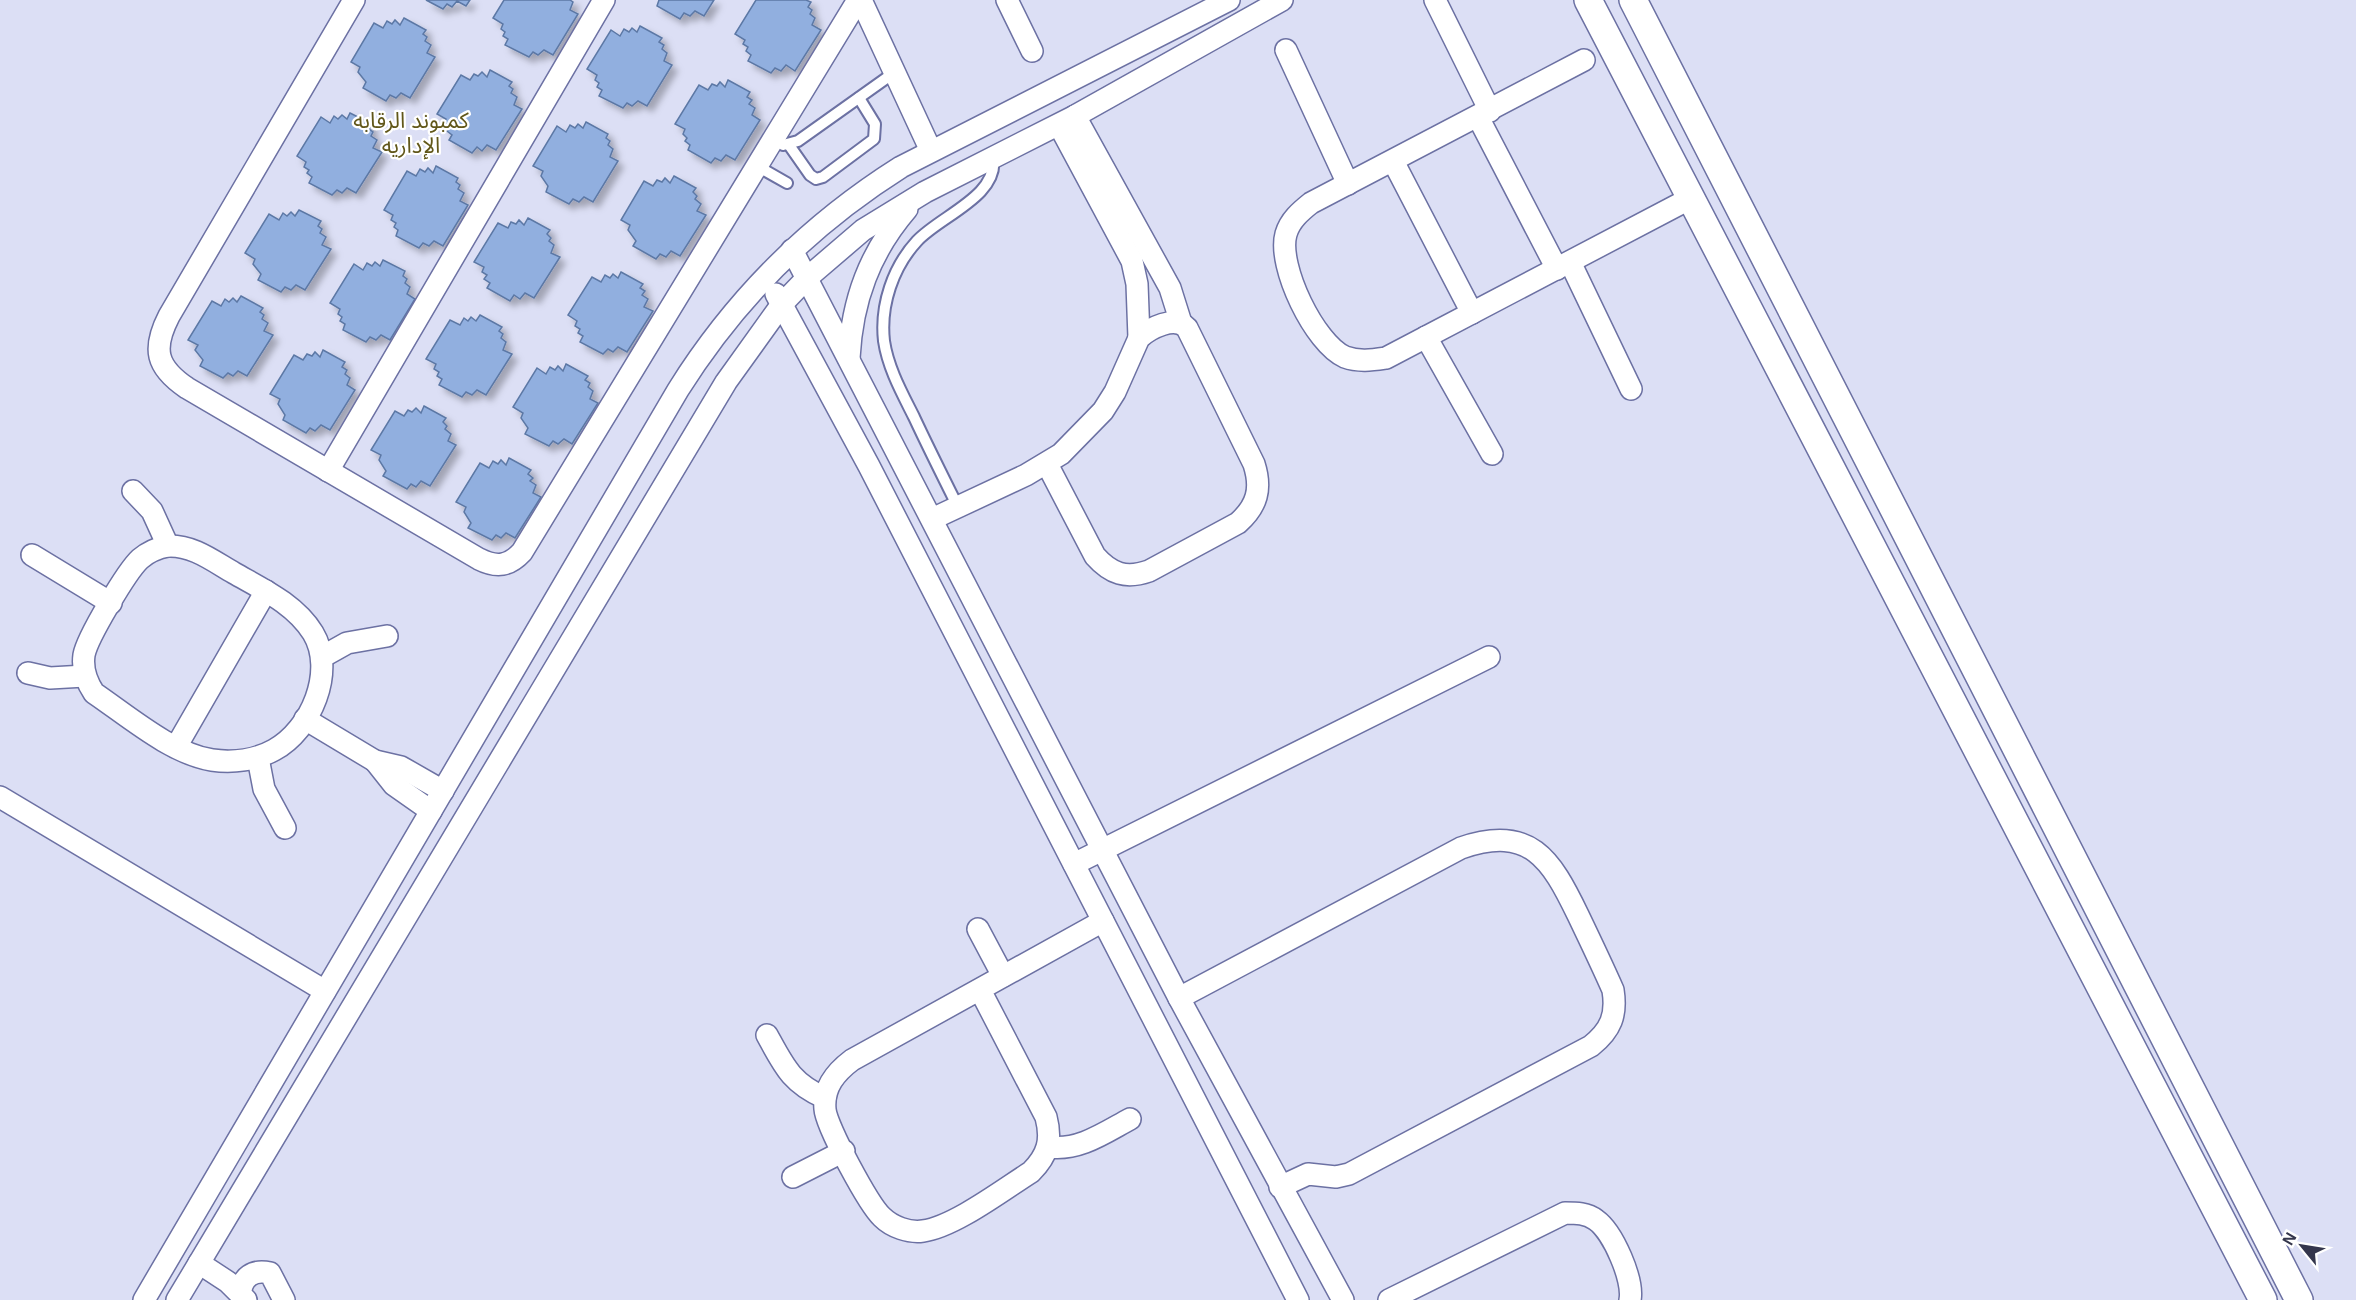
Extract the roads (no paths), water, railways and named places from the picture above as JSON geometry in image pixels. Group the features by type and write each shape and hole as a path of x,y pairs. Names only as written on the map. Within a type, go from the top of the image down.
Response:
{"street":[{"path":"354,0 159,336 159,357 169,376 490,565 502,566 514,561 522,552 757,166 781,143 860,0"},
{"path":"328,471 604,0"},
{"path":"860,0 931,151"},
{"path":"1007,0 1032,51"},
{"path":"177,1300 726,382 782,304 807,278 863,230 925,192 1067,121 1282,0"},
{"path":"1435,0 1484,114 1631,389"},
{"path":"1588,0 2263,1300"},
{"path":"1633,0 2299,1300"},
{"path":"144,1300 697,359 741,302 792,250 863,192 931,151 1025,106 1197,7 1223,1"},
{"path":"1286,50 1348,184"},
{"path":"1584,60 1311,203 1296,216 1286,234 1284,254 1315,330 1328,346 1345,357 1365,361 1386,358 1691,198"},
{"path":"1067,121 1170,288 1181,323"},
{"path":"932,519 1047,464 1074,442 1102,411 1115,392 1139,338 1137,284 1132,261 1067,121"},
{"path":"1393,160 1472,313"},
{"path":"849,358 854,311 869,266 893,226 925,192"},
{"path":"792,250 1179,998 1342,1300"},
{"path":"766,275 869,466 1298,1300"},
{"path":"1047,464 1095,556 1105,567 1119,574 1134,576 1149,572 1238,523 1250,512 1258,497 1259,480 1254,464 1187,328 1173,321 1139,338"},
{"path":"1426,337 1492,454"},
{"path":"1784,378 1819,361"},
{"path":"133,491 156,517 168,546"},
{"path":"187,547 266,591 287,606 312,632 322,657 319,690 304,718 284,743 258,758 214,760 176,747 94,693 85,676 85,649 139,560 157,548 187,547"},
{"path":"32,555 111,603"},
{"path":"176,747 266,591"},
{"path":"322,657 347,643 387,636"},
{"path":"1074,864 1489,657"},
{"path":"28,673 50,678 85,676"},
{"path":"304,718 375,761 401,767 443,791"},
{"path":"258,758 264,789 285,828"},
{"path":"375,761 394,785 431,811"},
{"path":"0,797 325,991"},
{"path":"1179,998 1461,848 1483,840 1506,840 1527,847 1546,859 1560,878 1613,990 1616,1006 1612,1022 1604,1036 1591,1046 1349,1174 1336,1177 1308,1174 1280,1186"},
{"path":"980,990 1046,1117 1050,1132 1049,1148 1042,1161 1031,1172 943,1225 922,1231 901,1229 883,1219 872,1206 827,1119 825,1098 830,1083 839,1069 1103,921"},
{"path":"978,929 1004,976"},
{"path":"767,1035 789,1075 805,1088 825,1098"},
{"path":"1049,1148 1080,1145 1130,1119"},
{"path":"793,1177 844,1151"},
{"path":"1389,1300 1565,1213 1582,1213 1597,1220 1608,1233 1630,1279 1630,1300"},
{"path":"199,1263 221,1276 243,1297"},
{"path":"243,1297 243,1281 248,1276 265,1271 270,1273 284,1300"}],"lane":[{"path":"859,98 875,124 874,139 824,177 816,179 810,176 781,143 859,98 895,72"},
{"path":"957,507 892,371 884,341 885,309 893,279 908,251 930,228 986,186 994,172 993,158"},
{"path":"757,166 786,183"}],"district":[{"name":"كمبوند الرقابه الإداريه","path":"411,132"}]}
